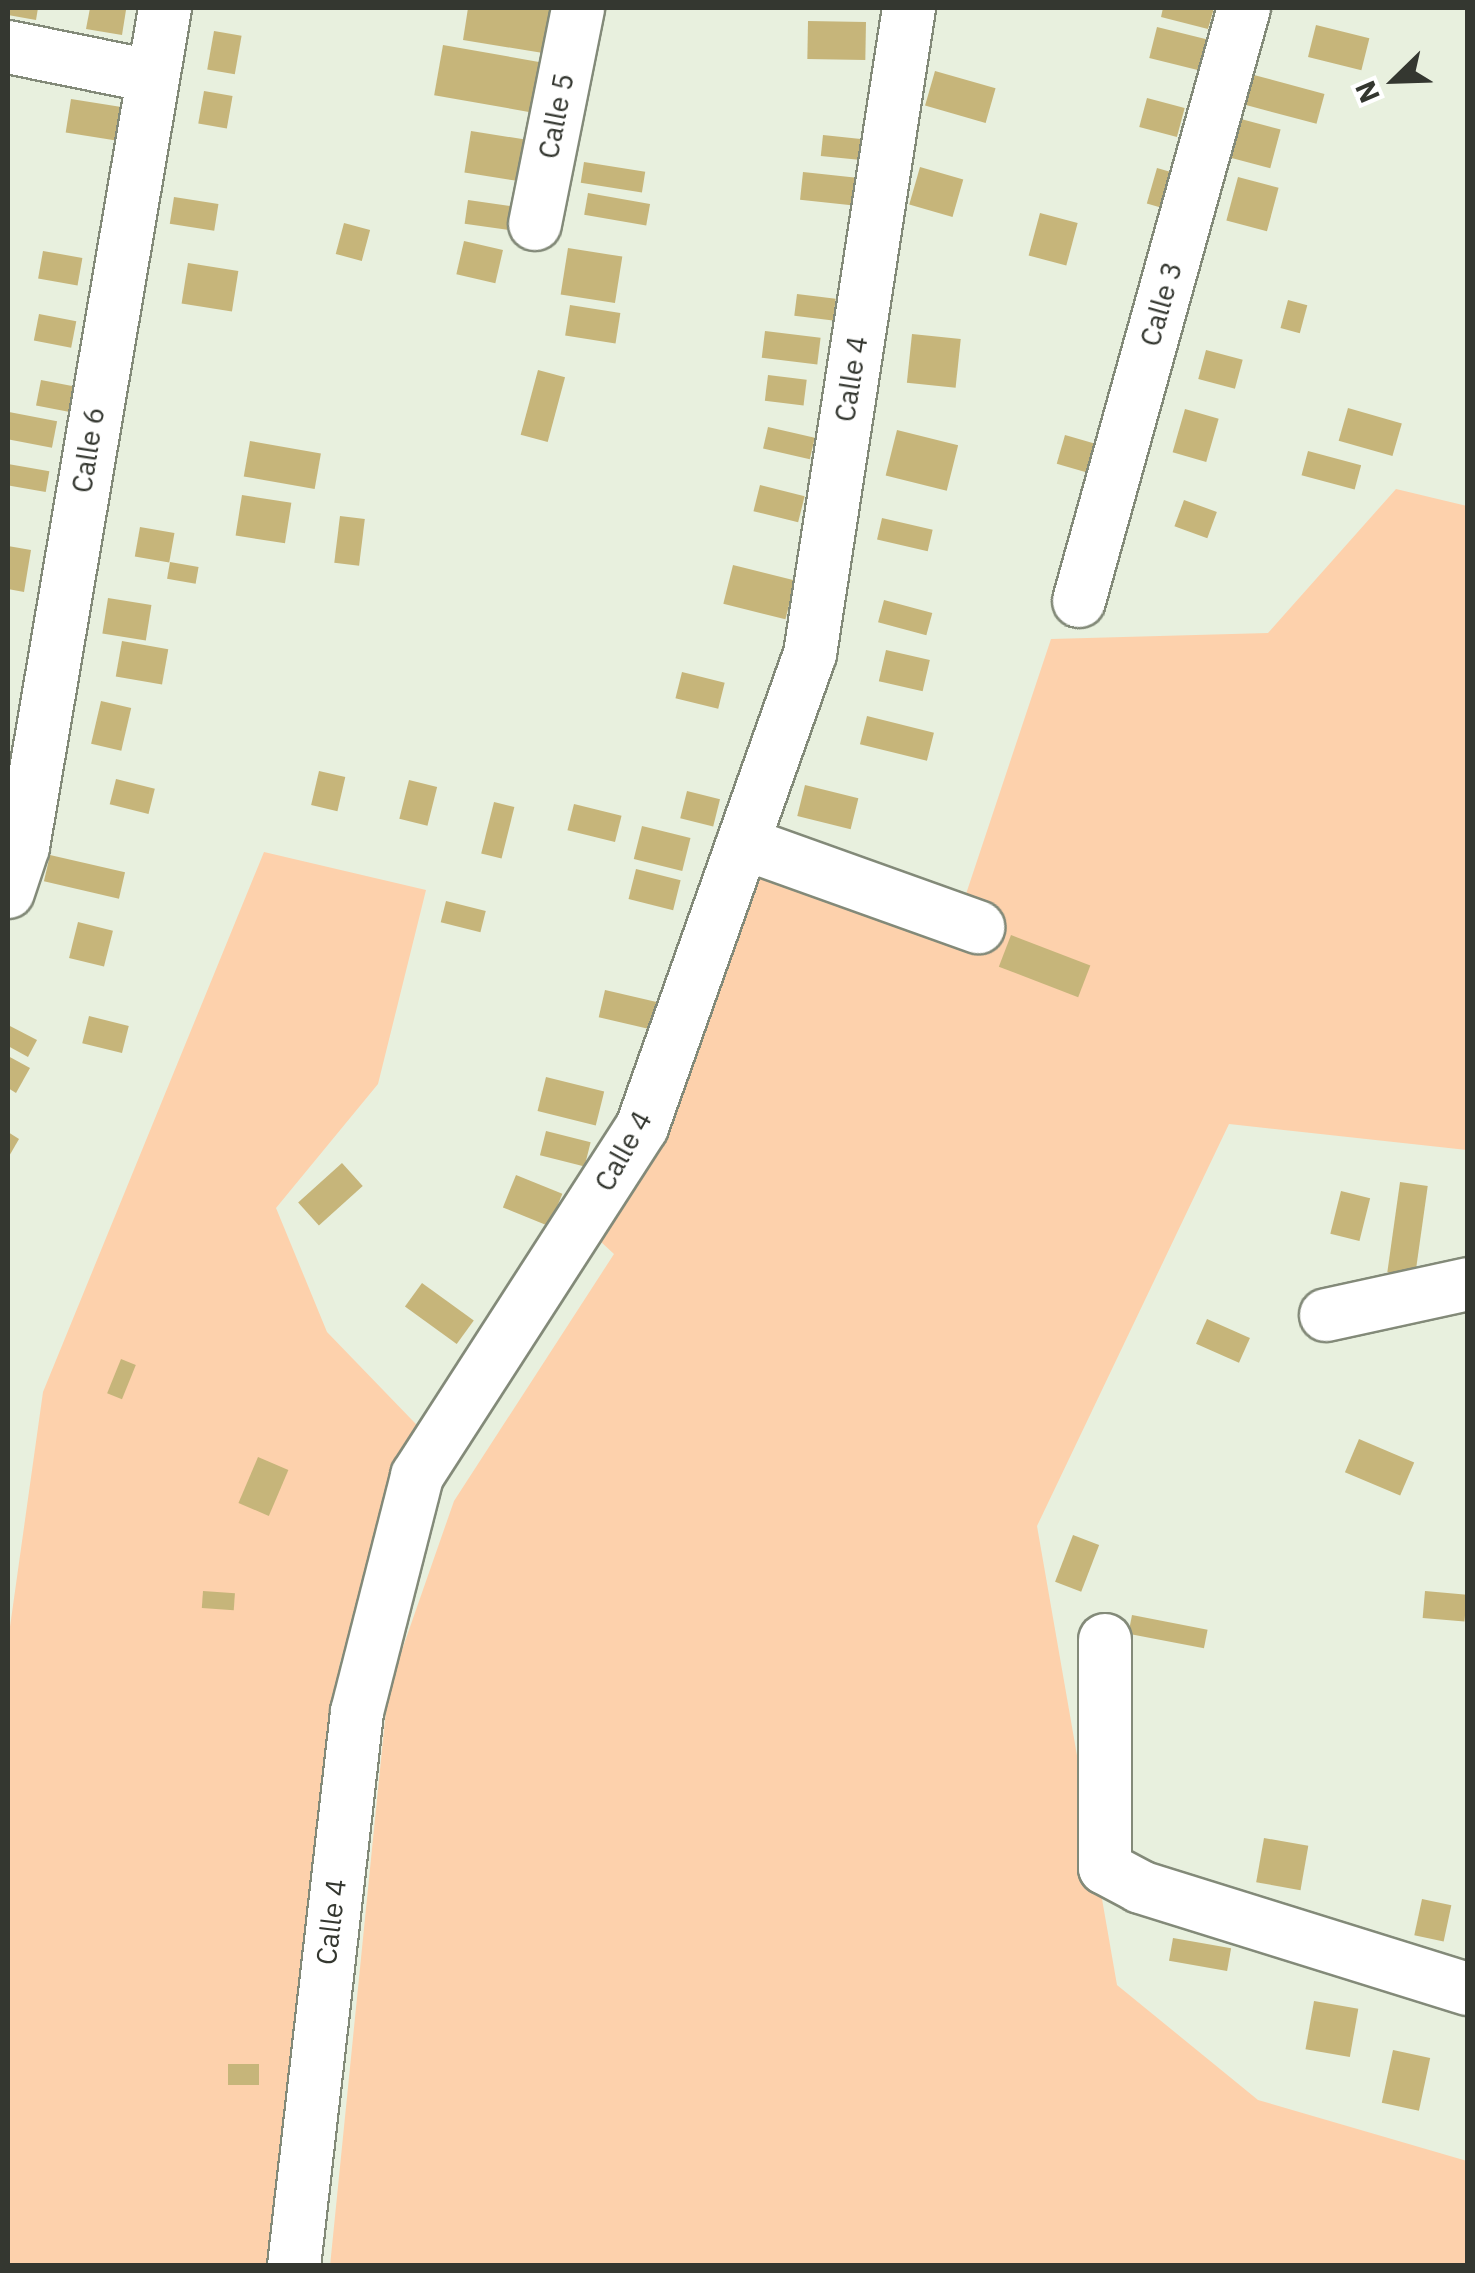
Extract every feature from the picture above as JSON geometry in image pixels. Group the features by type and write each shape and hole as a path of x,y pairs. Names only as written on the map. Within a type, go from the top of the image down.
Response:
{"street":[{"name":"Calle 6","path":"8,892 24,847 150,76 166,8"},
{"name":"Calle 5","path":"534,224 578,8"},
{"name":"Calle 4","path":"294,2266 357,1712 417,1476 642,1127 810,654 909,8"},
{"name":"Calle 3","path":"1079,601 1244,8"},
{"path":"8,47 150,76"},
{"path":"743,843 978,927"},
{"path":"1326,1315 1468,1284"},
{"path":"1105,1640 1105,1868 1192,1905 1468,1989"}],"shaded area":[{"path":"1396,489 1467,506 1467,1150 1229,1124 1037,1526 1117,1985 1258,2100 1467,2161 1467,2265 330,2266 388,1690 454,1501 614,1254 587,1229 767,856 964,900 1051,639 1268,633"},
{"path":"264,852 426,890 378,1084 276,1208 327,1332 441,1450 340,1662 276,2265 8,2266 8,1641 43,1392"}],"building":[{"path":"8,8 38,8 36,20 8,15"},
{"path":"90,8 126,10 122,35 86,29"},
{"path":"468,8 550,8 543,53 463,40"},
{"path":"1163,8 1214,8 1208,29 1161,17"},
{"path":"808,21 866,22 865,60 807,59"},
{"path":"1316,25 1369,38 1361,70 1308,57"},
{"path":"1157,27 1208,40 1201,71 1149,58"},
{"path":"214,31 242,36 235,74 207,69"},
{"path":"443,45 547,63 539,114 434,95"},
{"path":"935,71 996,88 986,123 925,106"},
{"path":"1254,75 1325,94 1316,124 1246,105"},
{"path":"204,91 233,96 227,129 198,123"},
{"path":"1147,98 1185,108 1177,137 1139,127"},
{"path":"71,99 121,107 116,141 66,133"},
{"path":"1241,119 1281,130 1270,168 1231,158"},
{"path":"471,131 525,140 519,181 464,172"},
{"path":"823,135 861,139 859,160 821,156"},
{"path":"584,162 645,172 642,192 581,183"},
{"path":"920,167 963,179 953,217 909,204"},
{"path":"1157,168 1182,175 1172,211 1147,204"},
{"path":"803,172 857,178 854,205 800,200"},
{"path":"1238,177 1279,188 1267,231 1226,220"},
{"path":"588,193 650,204 646,226 584,215"},
{"path":"174,197 218,204 214,231 170,224"},
{"path":"468,200 511,206 507,230 465,224"},
{"path":"1040,213 1078,223 1066,266 1029,256"},
{"path":"344,223 370,230 362,261 336,254"},
{"path":"464,241 503,250 495,283 456,274"},
{"path":"568,248 622,257 615,303 561,294"},
{"path":"43,251 82,258 78,286 38,279"},
{"path":"188,263 238,271 232,311 182,303"},
{"path":"797,294 836,299 833,321 794,316"},
{"path":"1288,300 1307,305 1300,333 1280,328"},
{"path":"570,305 620,313 616,344 565,336"},
{"path":"39,314 76,321 71,348 34,341"},
{"path":"765,331 821,338 817,365 762,358"},
{"path":"912,334 961,339 956,388 907,383"},
{"path":"1206,350 1243,360 1235,389 1198,379"},
{"path":"538,370 565,377 548,442 521,435"},
{"path":"768,375 807,380 804,406 765,401"},
{"path":"41,380 73,386 68,412 36,406"},
{"path":"1348,408 1402,423 1392,456 1339,441"},
{"path":"1185,409 1219,419 1206,462 1173,452"},
{"path":"9,412 57,421 52,448 8,439"},
{"path":"768,427 815,438 810,459 763,448"},
{"path":"897,430 958,445 947,491 886,476"},
{"path":"1065,435 1108,447 1100,476 1057,464"},
{"path":"250,441 321,454 315,489 244,476"},
{"path":"1308,451 1361,465 1355,489 1302,475"},
{"path":"8,464 49,471 46,492 8,485"},
{"path":"760,485 805,496 798,522 753,511"},
{"path":"242,495 291,503 285,543 236,535"},
{"path":"1184,500 1217,512 1207,538 1174,526"},
{"path":"340,516 365,519 359,566 334,563"},
{"path":"882,518 933,530 928,551 877,539"},
{"path":"140,527 174,533 169,563 135,557"},
{"path":"8,546 31,550 24,592 8,589"},
{"path":"170,562 199,567 196,584 167,579"},
{"path":"733,565 795,580 785,619 723,604"},
{"path":"108,598 151,605 146,640 102,634"},
{"path":"884,600 932,613 926,635 878,622"},
{"path":"122,641 168,649 162,685 116,676"},
{"path":"886,650 930,660 923,691 879,681"},
{"path":"682,672 725,683 718,709 675,698"},
{"path":"101,701 131,708 121,751 91,744"},
{"path":"867,716 934,733 927,761 860,744"},
{"path":"319,771 345,777 337,811 311,805"},
{"path":"116,779 155,789 149,814 110,804"},
{"path":"409,780 437,787 427,826 399,819"},
{"path":"805,785 858,798 851,829 797,816"},
{"path":"687,791 720,799 713,826 680,818"},
{"path":"494,802 514,807 502,859 481,853"},
{"path":"574,804 622,816 615,842 567,830"},
{"path":"642,826 691,838 682,871 634,859"},
{"path":"50,855 125,872 119,899 44,881"},
{"path":"636,869 681,880 673,910 629,899"},
{"path":"446,901 486,911 480,932 441,922"},
{"path":"78,922 113,931 104,967 69,958"},
{"path":"1011,935 1090,965 1078,997 999,967"},
{"path":"605,990 657,1002 650,1029 599,1017"},
{"path":"89,1016 129,1026 122,1053 82,1043"},
{"path":"8,1025 37,1040 28,1057 8,1046"},
{"path":"8,1056 30,1068 16,1093 8,1088"},
{"path":"546,1077 604,1092 596,1125 538,1111"},
{"path":"546,1131 591,1142 585,1166 540,1155"},
{"path":"8,1132 19,1139 8,1158"},
{"path":"342,1163 363,1186 319,1226 298,1202"},
{"path":"516,1175 562,1194 549,1226 503,1207"},
{"path":"1400,1182 1428,1186 1415,1276 1387,1272"},
{"path":"1341,1191 1370,1198 1359,1241 1330,1234"},
{"path":"422,1283 474,1321 457,1344 405,1306"},
{"path":"1207,1319 1250,1338 1239,1363 1196,1344"},
{"path":"121,1359 136,1365 122,1399 107,1393"},
{"path":"1359,1439 1414,1462 1400,1496 1345,1472"},
{"path":"258,1457 288,1470 269,1516 238,1503"},
{"path":"1073,1535 1099,1545 1081,1592 1055,1582"},
{"path":"203,1591 235,1593 234,1610 202,1608"},
{"path":"1425,1591 1467,1595 1464,1622 1423,1618"},
{"path":"1132,1615 1208,1630 1204,1648 1128,1634"},
{"path":"1264,1838 1308,1846 1301,1890 1256,1882"},
{"path":"1422,1899 1451,1905 1444,1941 1414,1935"},
{"path":"1173,1938 1231,1948 1227,1971 1169,1961"},
{"path":"1314,2001 1358,2009 1350,2057 1305,2049"},
{"path":"1393,2050 1430,2058 1419,2111 1382,2103"},
{"path":"228,2064 259,2064 259,2085 228,2085"}]}
